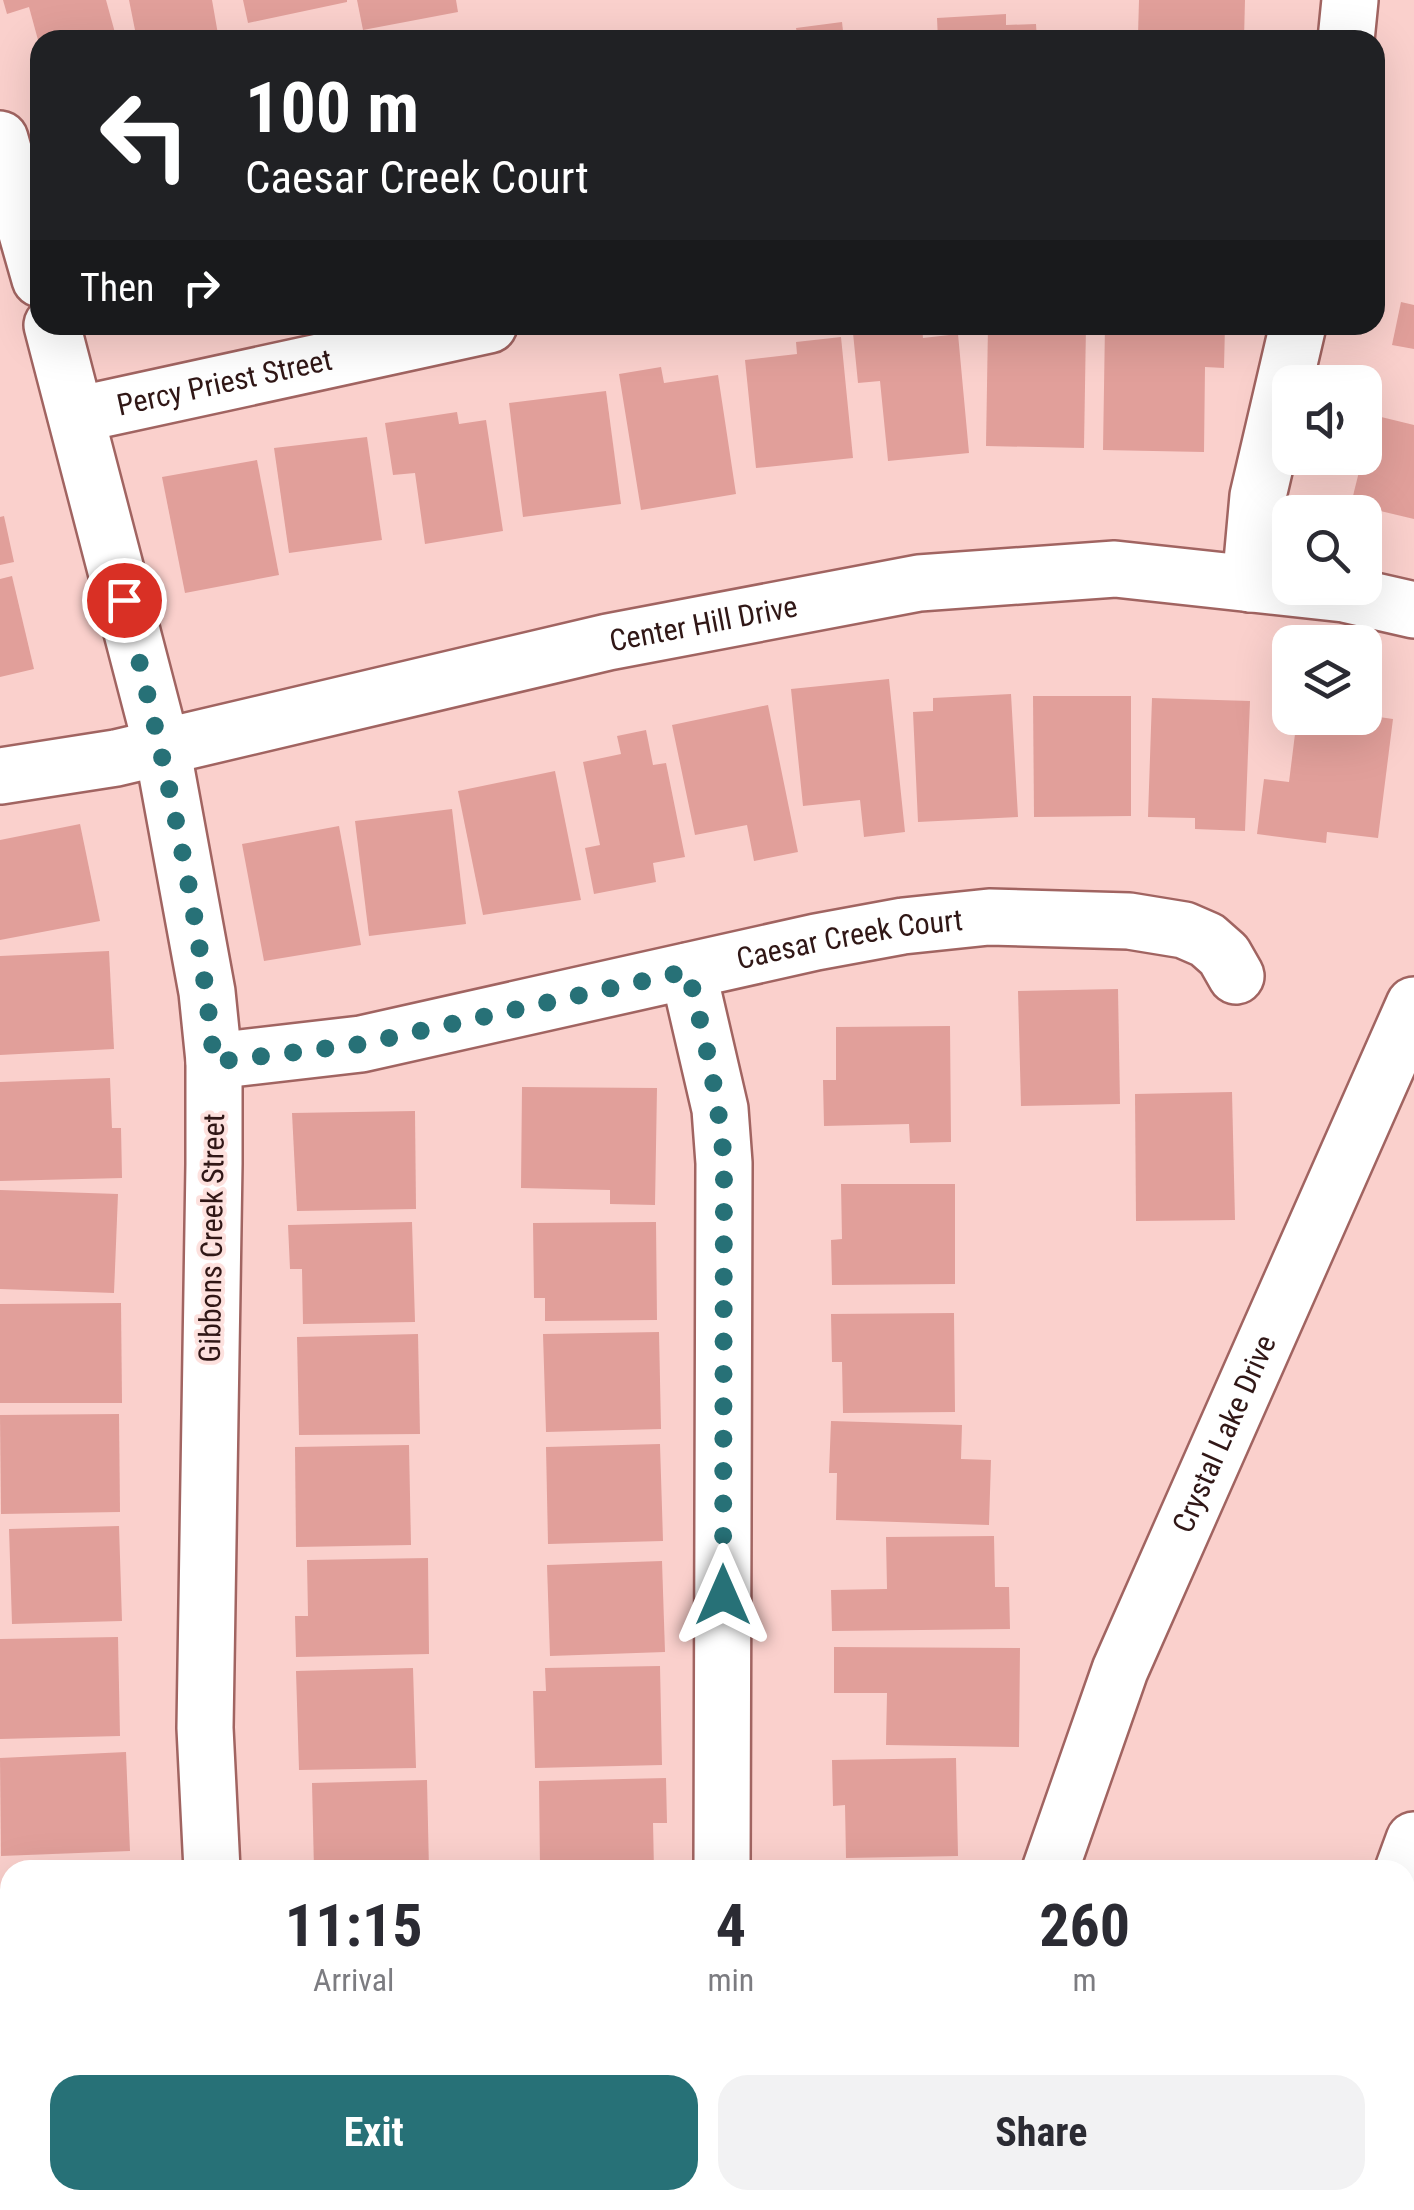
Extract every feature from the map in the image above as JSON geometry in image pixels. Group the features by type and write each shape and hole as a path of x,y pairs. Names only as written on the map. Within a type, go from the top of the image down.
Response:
{"street":[{"path":"1347,30 1350,0"},
{"path":"0,139 30,244"},
{"name":"Gibbons Creek Street","path":"55,335 162,747 207,992 214,1062 205,1728 212,1860"},
{"name":"Percy Priest Street","path":"76,415 444,335"},
{"path":"1250,584 1258,496 1296,335"},
{"name":"Center Hill Drive","path":"0,776 162,747 608,642 919,583 1115,568 1344,594 1414,610"},
{"name":"Caesar Creek Court","path":"214,1062 362,1044 903,926 989,918 1129,921 1184,930 1207,940 1224,955 1236,976"},
{"path":"688,971 718,1096 724,1163 722,1860"},
{"name":"Crystal Lake Drive","path":"1054,1860 1120,1670 1414,1005"}],"building":[{"path":"3,0 106,0 114,30 35,30 29,7 7,14"},
{"path":"129,0 212,0 217,30 135,30"},
{"path":"243,0 347,0 347,2 248,23"},
{"path":"357,0 456,0 458,12 363,30"},
{"path":"1139,0 1245,0 1244,30 1138,30"},
{"path":"1006,14 1006,25 1036,24 1036,30 938,30 937,18"},
{"path":"842,22 843,30 796,30"},
{"path":"1401,302 1414,305 1414,349 1392,345"},
{"path":"853,335 958,335 969,453 888,461 880,381 858,383"},
{"path":"988,335 1086,335 1084,448 986,446"},
{"path":"1105,335 1225,335 1224,368 1205,367 1204,452 1103,450"},
{"path":"841,337 853,458 756,468 745,360 797,354 796,342"},
{"path":"661,367 664,383 718,375 736,494 641,510 619,374"},
{"path":"606,391 621,504 523,517 509,403"},
{"path":"457,412 459,424 486,420 503,531 425,544 415,473 393,475 385,423"},
{"path":"1382,417 1414,425 1414,519 1382,511 1382,495 1353,495 1358,475 1382,475"},
{"path":"367,437 382,540 289,553 274,448"},
{"path":"257,460 279,575 185,593 162,477"},
{"path":"4,516 14,562 0,565 0,517"},
{"path":"12,576 34,669 0,677 0,579"},
{"path":"889,679 905,832 864,837 860,800 803,806 791,689"},
{"path":"1011,694 1018,817 918,822 913,712 933,711 933,698"},
{"path":"1033,696 1131,696 1131,816 1034,817"},
{"path":"1152,698 1250,701 1245,831 1195,829 1195,818 1148,817"},
{"path":"768,705 798,852 754,861 747,825 695,835 672,725"},
{"path":"1382,717 1393,719 1378,838 1327,832 1326,843 1257,834 1264,779 1289,782 1295,735 1382,735"},
{"path":"646,730 653,765 666,763 685,857 653,863 656,882 594,894 585,848 600,845 583,762 621,754 617,736"},
{"path":"555,771 581,900 483,915 458,791"},
{"path":"452,809 466,924 369,936 355,821"},
{"path":"80,824 100,921 0,940 0,840"},
{"path":"339,826 361,945 264,961 242,844"},
{"path":"109,951 114,1049 0,1055 0,956"},
{"path":"1118,989 1120,1104 1021,1106 1018,991"},
{"path":"950,1026 951,1142 910,1143 909,1124 824,1126 823,1080 836,1080 836,1027"},
{"path":"110,1078 112,1128 121,1128 122,1178 0,1181 0,1082"},
{"path":"522,1087 657,1088 655,1205 610,1204 610,1190 521,1188"},
{"path":"1232,1092 1235,1220 1136,1221 1135,1094"},
{"path":"415,1111 416,1209 297,1211 292,1113"},
{"path":"841,1184 955,1184 955,1284 832,1285 831,1240 842,1239"},
{"path":"0,1190 118,1194 114,1293 0,1289"},
{"path":"412,1222 415,1322 303,1324 302,1269 290,1269 288,1225"},
{"path":"656,1222 657,1320 545,1321 545,1298 534,1298 533,1223"},
{"path":"121,1303 122,1403 0,1403 0,1304"},
{"path":"954,1313 955,1412 843,1413 842,1362 832,1362 831,1314"},
{"path":"659,1332 661,1429 546,1432 543,1334"},
{"path":"418,1334 420,1434 299,1435 297,1337"},
{"path":"119,1414 120,1512 1,1514 0,1415"},
{"path":"831,1421 962,1425 961,1459 991,1460 989,1525 836,1520 837,1473 829,1473"},
{"path":"660,1444 663,1541 548,1544 546,1447"},
{"path":"409,1445 411,1545 296,1547 295,1447"},
{"path":"119,1526 122,1621 12,1624 9,1529"},
{"path":"994,1536 995,1587 1009,1587 1010,1629 832,1631 831,1590 887,1589 886,1537"},
{"path":"428,1558 429,1654 296,1657 295,1616 308,1616 307,1560"},
{"path":"662,1561 665,1652 550,1656 547,1565"},
{"path":"118,1637 120,1736 0,1739 0,1639"},
{"path":"834,1647 1020,1648 1019,1747 886,1745 887,1693 834,1693"},
{"path":"660,1666 662,1765 535,1768 533,1691 546,1691 545,1668"},
{"path":"413,1668 416,1768 299,1770 296,1671"},
{"path":"126,1752 130,1851 1,1856 0,1758"},
{"path":"956,1758 958,1856 846,1858 845,1805 833,1806 832,1760"},
{"path":"666,1778 667,1823 653,1823 654,1860 540,1860 539,1781"},
{"path":"427,1780 429,1860 314,1860 312,1783"}],"route":[{"path":"124,600 162,747 207,992 214,1062 362,1044 688,971 720,1110 724,1163 723,1595"}]}
